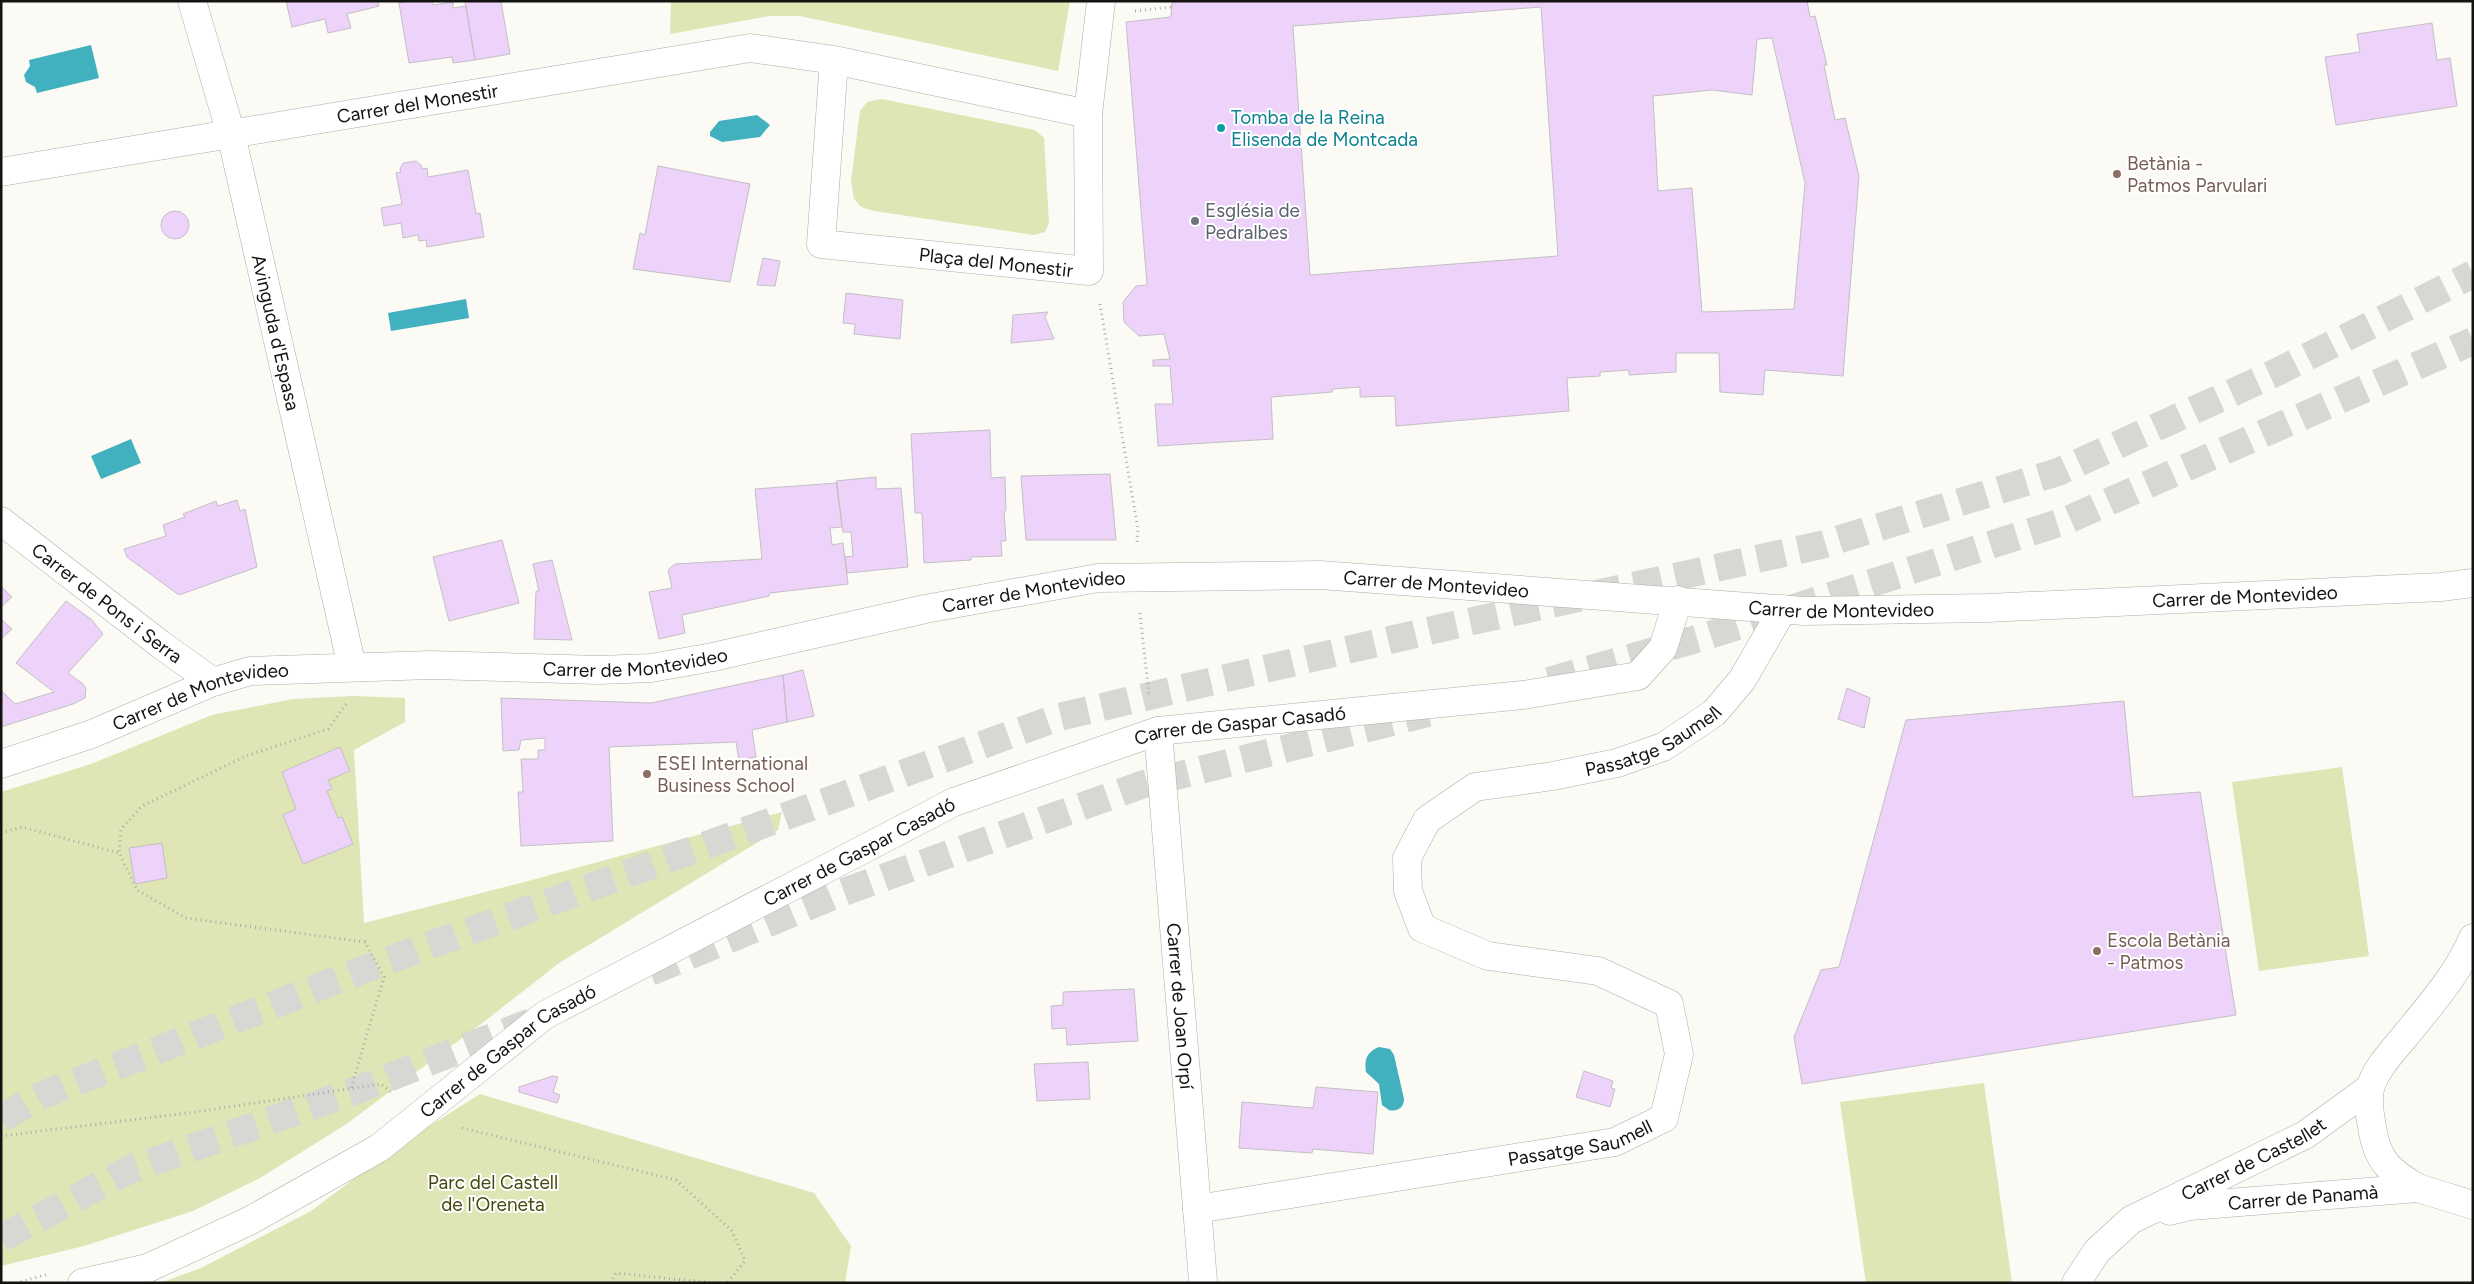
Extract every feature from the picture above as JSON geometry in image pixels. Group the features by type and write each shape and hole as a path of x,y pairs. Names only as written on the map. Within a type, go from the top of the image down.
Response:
{"street":[{"name":"Avinguda d'Espasa","path":"192,1 231,134 352,667"},
{"path":"834,60 1088,114 1101,1"},
{"name":"Carrer del Monestir","path":"1,172 750,48 834,60"},
{"name":"Plaça del Monestir","path":"834,60 821,244 1089,271 1088,114"},
{"name":"Carrer de Pons i Serra","path":"1,521 160,644 213,682"},
{"name":"Carrer de Montevideo","path":"1,764 92,734 213,682 250,671 431,665 600,670 650,668 713,657 925,609 1098,578 1320,575 1678,600 1804,611 1968,609 2441,587 2473,583"},
{"name":"Carrer de Gaspar Casadó","path":"82,1283 148,1268 249,1221 379,1148 545,1015 954,802 1158,731 1523,695 1638,676 1663,648 1678,600"},
{"name":"Passatge Saumell","path":"1197,1209 1615,1142 1664,1118 1679,1054 1669,1004 1598,970 1488,956 1422,928 1408,891 1407,858 1427,820 1475,787 1553,776 1617,763 1664,747 1714,713 1742,680 1784,609"},
{"name":"Carrer de Joan Orpí","path":"1158,731 1204,1281"},
{"path":"2418,1188 2395,1175 2382,1160 2374,1142 2369,1106 2370,1088 2381,1066 2454,975 2473,938"},
{"name":"Carrer de Castellet","path":"2131,1220 2305,1135 2370,1088"},
{"name":"Carrer de Panamà","path":"2131,1220 2190,1206 2418,1188 2473,1205"},
{"path":"2076,1283 2098,1251 2131,1220"}],"path":[{"path":"1141,6 1148,9"},
{"path":"1100,303 1138,530"},
{"path":"1140,609 1146,686"},
{"path":"351,1088 384,977 365,942 186,918 137,890 119,853 121,829 142,806 246,756 328,729 352,696 352,667"},
{"path":"1,833 22,827 119,853"},
{"path":"1,1136 194,1112 381,1084 420,1116 676,1180 732,1231 745,1261 727,1283"},
{"path":"610,1283 616,1273 714,1283"}],"green space":[{"path":"671,1 1070,1 1058,71 800,16 769,16 670,34"},
{"path":"882,99 1035,130 1044,138 1049,223 1045,232 1034,235 874,211 861,207 854,199 851,181 860,111 867,102"},
{"path":"352,696 405,698 405,722 354,750 364,923 517,884 782,812 778,830 559,963 481,1024 345,1125 260,1178 193,1211 84,1246 1,1266 1,792 91,764 212,715 293,699"},
{"path":"2342,767 2369,956 2259,971 2232,782"},
{"path":"1984,1083 2012,1283 1866,1283 1840,1102"},
{"name":"Parc del Castell de l'Oreneta","path":"480,1094 814,1193 851,1246 845,1283 160,1283 201,1268 311,1211 395,1148"}],"water":[{"path":"91,45 99,78 37,93 35,87 26,82 24,75 30,66 29,60"},
{"path":"757,115 770,125 760,137 722,142 710,136 710,132 719,121"},
{"path":"466,299 469,318 391,331 388,313"},
{"path":"131,439 141,463 101,479 91,456"},
{"path":"1379,1047 1390,1049 1394,1055 1404,1099 1403,1105 1397,1110 1389,1110 1382,1105 1379,1084 1366,1072 1365,1063 1367,1056"}],"building":[{"path":"286,1 378,1 379,6 347,14 351,28 328,33 325,19 292,27"},
{"path":"432,1 433,5 453,2 453,8 466,6 475,60 453,63 452,57 409,63 399,3"},
{"path":"465,1 501,1 510,54 475,60"},
{"path":"1172,1 1807,1 1810,17 1815,16 1827,65 1824,65 1835,120 1845,118 1859,176 1843,376 1765,370 1763,395 1720,392 1719,353 1676,353 1676,372 1629,375 1629,370 1600,372 1600,376 1567,378 1569,411 1396,426 1395,396 1360,397 1360,387 1333,389 1332,392 1271,397 1273,439 1158,446 1155,404 1173,404 1170,366 1153,366 1153,360 1170,359 1164,334 1139,336 1124,322 1123,302 1136,286 1147,285 1126,22 1171,17","holes":["1541,7 1558,256 1310,275 1293,26","1772,38 1805,183 1794,309 1702,312 1692,188 1658,191 1653,96 1712,90 1752,95 1757,39"]},
{"path":"2432,23 2437,60 2450,58 2457,106 2336,125 2325,57 2360,52 2357,34"},
{"path":"416,161 421,165 422,169 427,168 428,177 468,170 476,214 480,213 484,237 427,247 426,240 419,241 418,235 403,238 401,223 384,226 381,208 402,204 396,173 401,172 400,169 403,163"},
{"path":"658,166 750,184 730,282 633,269 640,233 645,235"},
{"path":"175,211 185,215 189,225 185,235 175,239 165,235 161,225 165,215"},
{"path":"763,258 780,261 775,286 757,285"},
{"path":"846,293 903,300 900,339 854,334 855,324 843,323"},
{"path":"1048,312 1045,317 1054,339 1011,343 1013,315"},
{"path":"990,430 991,478 1005,477 1006,510 1004,513 1006,541 1001,541 1002,556 971,557 971,560 924,563 922,513 915,513 911,434"},
{"path":"1110,474 1116,540 1026,540 1021,476"},
{"path":"876,477 876,489 901,488 908,567 847,573 845,557 853,556 851,532 843,532 836,481"},
{"path":"837,483 842,527 830,528 832,545 843,543 848,584 770,593 769,596 682,615 685,633 659,639 649,592 672,588 668,570 675,564 762,559 755,489"},
{"path":"237,500 240,511 245,509 257,567 179,595 127,557 124,549 166,536 163,525 185,517 183,514 216,501 218,506"},
{"path":"502,540 519,603 449,621 433,557"},
{"path":"552,560 572,640 534,639 536,591 539,591 533,564"},
{"path":"1,586 12,597 1,607"},
{"path":"66,601 92,620 103,634 68,673 83,684 86,689 85,698 73,704 1,727 1,690 15,704 54,692 16,663"},
{"path":"1,619 12,629 1,639"},
{"path":"803,670 814,716 787,722 783,675"},
{"path":"783,675 787,722 752,730 756,757 739,760 736,742 609,747 613,841 521,846 518,792 523,792 521,759 538,759 538,750 545,750 545,738 521,740 519,750 503,751 501,698 651,703"},
{"path":"1847,688 1870,698 1864,728 1838,719"},
{"path":"2124,701 2133,797 2200,792 2236,1015 1802,1084 1794,1037 1821,970 1839,967 1906,720"},
{"path":"340,747 350,771 328,780 332,789 327,791 338,818 342,817 353,844 303,864 283,815 296,809 282,772"},
{"path":"162,843 167,878 135,884 129,848"},
{"path":"1134,989 1138,1041 1067,1045 1066,1028 1052,1029 1051,1006 1063,1005 1063,992"},
{"path":"1088,1062 1090,1099 1037,1101 1034,1064"},
{"path":"1584,1071 1613,1081 1611,1088 1615,1089 1610,1107 1576,1097"},
{"path":"553,1076 558,1077 553,1092 560,1095 557,1103 519,1092 519,1087"},
{"path":"1316,1087 1378,1092 1373,1154 1313,1149 1312,1153 1239,1148 1242,1102 1313,1108"}],"tunnel":[{"path":"1,1118 40,1096 365,969 1059,717 1450,626 1821,545 2058,472 2271,375 2473,274"},
{"path":"1549,681 1700,638 2065,521 2473,341"},
{"path":"650,972 838,894 1144,784 1428,713"},
{"path":"1,1238 129,1170 352,1092 531,1022"}],"place":[{"name":"Tomba de la Reina Elisenda de Montcada","path":"1221,128"},
{"name":"Betània - Patmos Parvulari","path":"2117,174"},
{"name":"Església de Pedralbes","path":"1195,221"},
{"name":"ESEI International Business School","path":"647,774"},
{"name":"Escola Betània - Patmos","path":"2097,951"}]}
